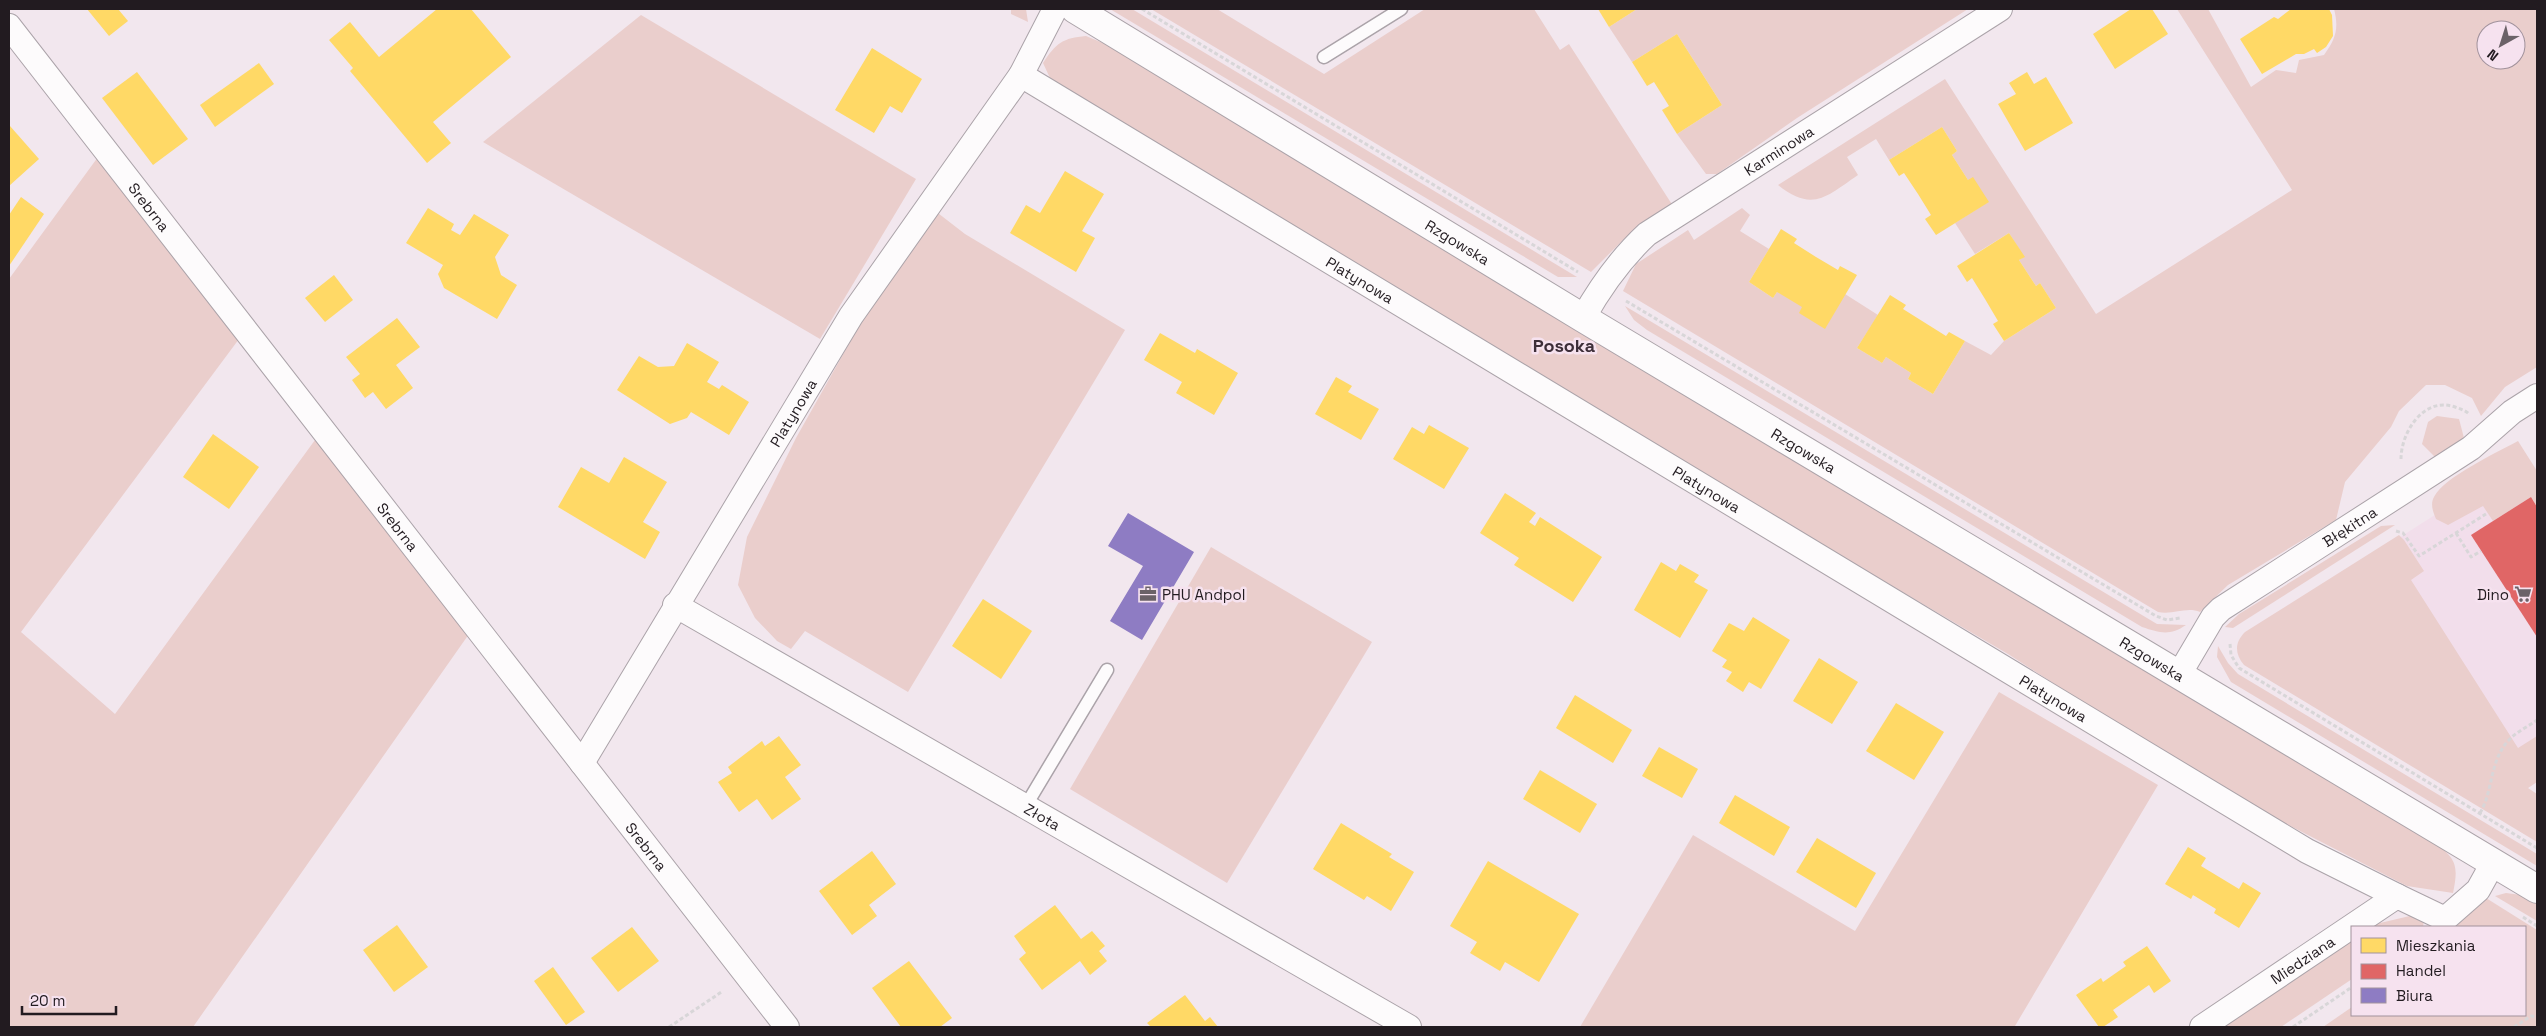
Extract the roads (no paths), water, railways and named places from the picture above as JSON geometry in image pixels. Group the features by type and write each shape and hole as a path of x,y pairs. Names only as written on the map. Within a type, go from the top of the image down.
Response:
{"street":[{"name":"Platynowa","path":"582,763 675,605 740,503 851,316 1021,75 1056,9"},
{"name":"Rzgowska","path":"1075,9 1584,318 2180,673 2537,889"},
{"name":"Karminowa","path":"1584,318 1600,286 1626,254 1647,234 2000,9"},
{"name":"Srebrna","path":"9,26 787,1027"},
{"name":"Platynowa","path":"1021,75 2307,851 2397,896"},
{"name":"Błękitna","path":"2180,673 2206,628 2221,609 2470,448 2512,412 2537,396"},
{"name":"Złota","path":"675,605 1409,1027"},
{"path":"2397,896 2445,919 2478,890 2493,863"},
{"name":"Miedziana","path":"2352,926 2397,896"},
{"name":"Miedziana","path":"2202,1027 2351,927"}],"lane":[{"path":"1324,57 1401,9"},
{"path":"1026,806 1107,670"}],"place":[{"name":"PHU Andpol","path":"1148,594"},
{"name":"Dino","path":"2523,594"}],"district":[{"name":"Posoka","path":"1564,345"}]}
